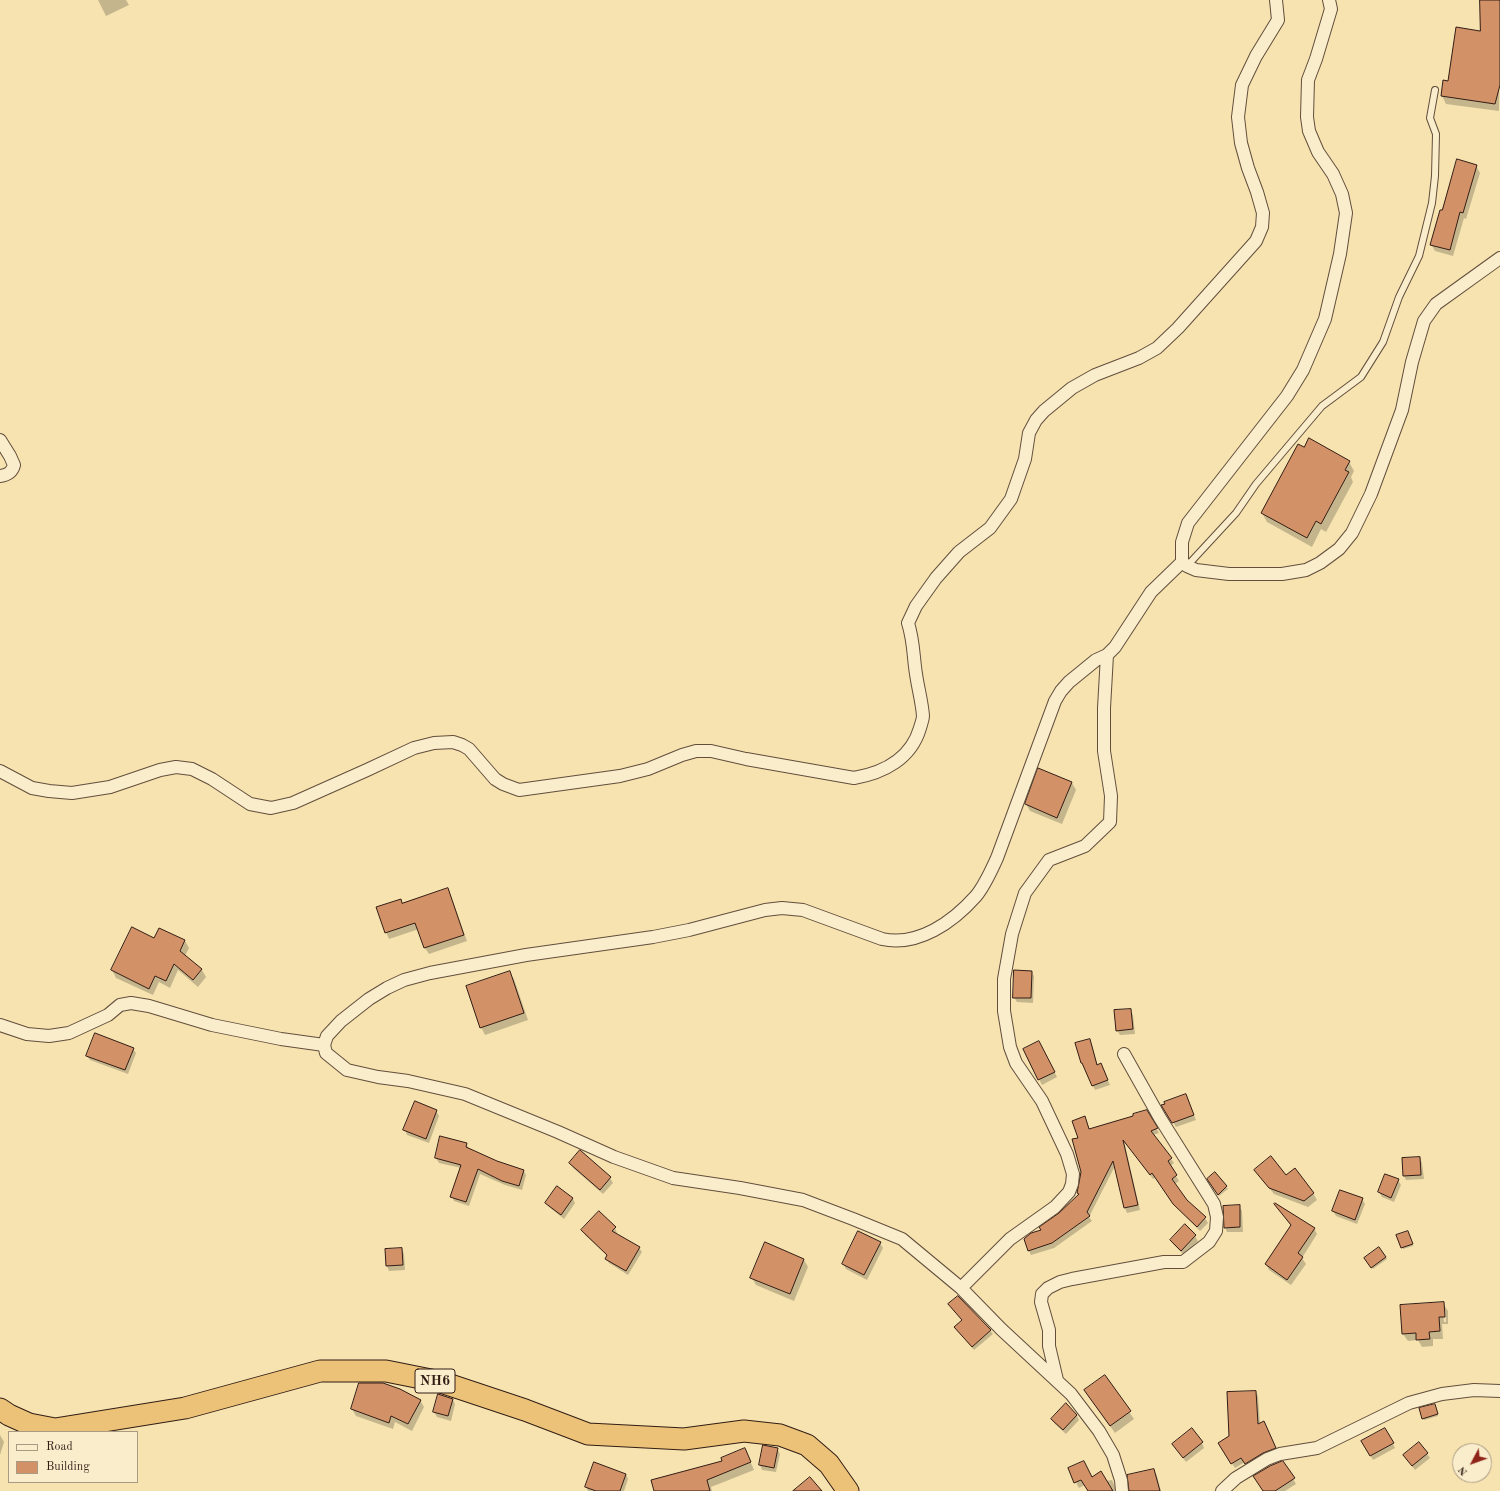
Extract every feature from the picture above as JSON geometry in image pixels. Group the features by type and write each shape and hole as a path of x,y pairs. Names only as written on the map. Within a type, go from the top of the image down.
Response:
{"highway":[{"name":"NH6","path":"0,1410 29,1424 55,1430 185,1408 320,1372 386,1371 441,1382 525,1410 588,1434 684,1439 744,1431 780,1435 807,1445 829,1464 848,1491"}],"street":[{"path":"0,771 32,788 72,793 110,787 160,770 182,767 199,772 250,804 271,808 293,803 414,748 434,743 453,742 462,745 469,749 495,778 503,784 519,790 620,776 648,769 696,751 711,751 746,759 854,778 873,774 892,765 907,752 917,738 923,717 916,672 913,638 908,623 916,606 936,578 959,552 990,528 1012,499 1025,460 1030,433 1036,420 1052,404 1072,388 1095,375 1138,358 1157,348 1178,328 1256,241 1262,227 1263,213 1248,168 1238,117 1242,85 1256,56 1278,20 1276,0"},
{"path":"1184,564 1182,542 1188,523 1287,396 1303,370 1325,319 1340,254 1346,212 1342,194 1334,174 1318,152 1309,131 1307,117 1308,80 1316,60 1331,9 1329,0"},
{"path":"1184,564 1196,570 1229,574 1282,574 1306,570 1320,563 1339,549 1352,533 1365,507 1387,452 1402,410 1412,362 1424,321 1436,304 1500,258"},
{"path":"0,440 14,465 11,472 0,476"},
{"path":"1122,1491 1121,1480 1113,1455 1099,1431 1071,1394 1001,1329 961,1288 902,1240 803,1200 740,1188 673,1178 614,1157 558,1132 465,1094 408,1081 378,1077 347,1070 326,1053 324,1045 327,1036 341,1021 369,999 404,980 430,973 526,956 653,937 689,930 765,910 782,908 803,910 817,914 830,921 892,941 906,940 930,932 960,911 976,895 986,881 997,858 1056,701 1069,682 1096,660 1107,655 1115,647 1151,592 1184,564"},
{"path":"961,1288 1010,1239 1055,1207 1068,1192 1072,1184 1073,1174 1067,1154 1042,1101 1016,1063 1010,1047 1004,1011 1004,979 1012,934 1025,892 1049,860 1085,846 1110,822 1111,796 1104,751 1107,655"},
{"path":"0,1025 27,1034 49,1036 69,1033 108,1015 120,1005 131,1003 149,1006 212,1025 281,1039 324,1045"},
{"path":"1056,1380 1049,1346 1048,1330 1041,1302 1042,1294 1048,1288 1060,1282 1072,1279 1164,1262 1182,1262 1209,1242 1216,1231 1217,1218 1214,1204 1160,1118 1124,1054"},
{"path":"1222,1491 1236,1478 1267,1459 1280,1454 1317,1448 1409,1403 1442,1394 1474,1390 1500,1390"}],"lane":[{"path":"1184,564 1236,513 1256,484 1322,406 1361,377 1383,342 1399,297 1418,256 1432,203 1435,176 1436,134 1430,118 1435,90"}],"building":[{"path":"1480,0 1500,0 1500,85 1495,104 1441,96 1443,80 1448,81 1456,27 1480,31"},
{"path":"1457,159 1477,165 1463,213 1460,212 1450,250 1430,245"},
{"path":"1309,438 1350,461 1345,470 1349,472 1321,524 1316,521 1307,538 1261,513 1298,444 1304,447"},
{"path":"1038,768 1072,782 1057,818 1025,804"},
{"path":"448,888 464,935 424,948 415,923 385,933 376,907 401,899 402,903"},
{"path":"132,927 154,938 159,928 185,940 180,951 202,969 193,980 174,964 166,981 155,976 149,989 111,970"},
{"path":"1014,970 1032,971 1031,998 1013,998"},
{"path":"510,971 524,1013 480,1028 466,986"},
{"path":"1131,1009 1133,1029 1116,1031 1114,1010"},
{"path":"95,1033 134,1048 125,1070 86,1056"},
{"path":"1090,1039 1097,1065 1101,1063 1108,1080 1092,1086 1081,1063 1075,1043"},
{"path":"1039,1041 1055,1072 1038,1080 1023,1049"},
{"path":"1186,1094 1194,1115 1172,1123 1161,1105 1165,1104 1164,1102"},
{"path":"415,1101 437,1110 426,1139 403,1130"},
{"path":"1147,1110 1158,1128 1151,1131 1172,1158 1168,1161 1177,1175 1172,1179 1187,1200 1206,1217 1197,1227 1173,1204 1152,1173 1150,1175 1123,1140 1138,1205 1124,1208 1113,1161 1087,1212 1090,1216 1052,1243 1028,1251 1024,1239 1031,1233 1041,1230 1039,1227 1059,1213 1079,1194 1077,1193 1081,1172 1072,1139 1078,1138 1072,1121 1085,1116 1089,1129 1133,1116 1133,1114"},
{"path":"440,1136 467,1143 466,1147 497,1161 524,1170 519,1186 502,1181 478,1169 466,1202 450,1197 461,1165 435,1158"},
{"path":"580,1150 611,1177 600,1190 569,1163"},
{"path":"1271,1156 1286,1175 1295,1168 1314,1193 1304,1201 1269,1188 1254,1170"},
{"path":"1420,1157 1421,1175 1403,1176 1402,1158"},
{"path":"1215,1172 1227,1186 1218,1195 1207,1179"},
{"path":"1385,1174 1399,1179 1391,1198 1378,1192"},
{"path":"557,1186 573,1198 561,1215 545,1203"},
{"path":"1340,1190 1363,1198 1355,1220 1332,1211"},
{"path":"1275,1203 1315,1228 1298,1253 1303,1257 1287,1280 1265,1264 1291,1225 1274,1204"},
{"path":"1240,1205 1240,1227 1224,1228 1223,1206"},
{"path":"599,1211 616,1227 612,1231 640,1247 626,1271 605,1259 607,1255 581,1230"},
{"path":"1185,1224 1196,1235 1181,1251 1170,1240"},
{"path":"858,1231 881,1242 864,1275 842,1264"},
{"path":"1408,1231 1413,1244 1401,1248 1396,1235"},
{"path":"765,1242 804,1259 790,1294 750,1278"},
{"path":"1379,1247 1386,1257 1371,1268 1364,1258"},
{"path":"402,1248 403,1265 386,1266 385,1249"},
{"path":"958,1296 991,1330 972,1347 954,1327 962,1320 948,1304"},
{"path":"1444,1302 1445,1317 1439,1317 1440,1331 1429,1332 1430,1339 1416,1340 1416,1333 1402,1334 1400,1305"},
{"path":"1105,1375 1131,1411 1110,1426 1084,1390"},
{"path":"359,1383 383,1383 400,1389 421,1400 408,1424 391,1416 389,1423 351,1409"},
{"path":"1256,1391 1258,1424 1264,1421 1276,1448 1263,1453 1245,1464 1241,1458 1231,1464 1218,1443 1229,1436 1227,1392"},
{"path":"438,1394 453,1399 448,1416 433,1412"},
{"path":"1066,1403 1077,1415 1063,1430 1051,1419"},
{"path":"1435,1404 1438,1414 1422,1419 1419,1408"},
{"path":"1192,1428 1203,1442 1183,1458 1172,1444"},
{"path":"1385,1428 1394,1443 1370,1456 1361,1441"},
{"path":"1419,1442 1428,1453 1412,1466 1403,1455"},
{"path":"763,1445 778,1448 774,1468 759,1465"},
{"path":"745,1448 751,1462 707,1480 710,1491 654,1491 651,1480 722,1461 721,1458"},
{"path":"1084,1461 1092,1477 1101,1471 1113,1491 1088,1491 1081,1480 1074,1483 1068,1468"},
{"path":"1283,1461 1295,1478 1275,1491 1263,1491 1253,1476 1270,1466"},
{"path":"594,1462 626,1474 620,1491 596,1491 585,1487"},
{"path":"1154,1469 1160,1491 1129,1491 1127,1475"},
{"path":"810,1477 822,1491 793,1491"}]}
